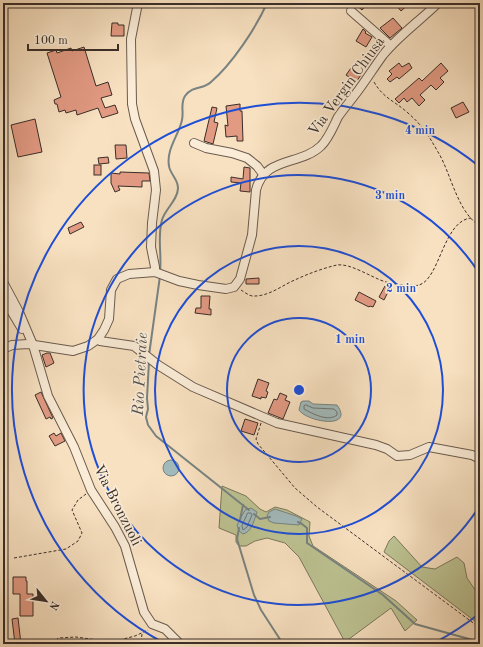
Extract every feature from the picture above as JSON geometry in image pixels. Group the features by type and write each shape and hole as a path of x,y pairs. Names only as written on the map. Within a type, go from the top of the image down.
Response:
{"street":[{"path":"138,3 131,39 132,104 135,119 154,171 156,190 151,247 156,267 155,272"},
{"name":"Via Vergin Chiusa","path":"263,174 278,164 300,158 321,146 328,138 339,116 382,56 438,3"},
{"path":"351,11 391,46"},
{"path":"3,349 12,345 33,345 72,351 88,346 98,339 109,319 111,290 117,279 129,274 155,272 178,281 198,285 226,289 234,287 240,279 252,235 256,190 263,174 257,166 247,158 232,153 206,148 194,143"},
{"name":"Via Bronzuoli","path":"3,282 27,330 48,396 74,447 91,490 115,527 125,546 144,612 152,624 165,629 180,644"},
{"path":"3,297 16,321 23,330 27,330"},
{"path":"98,339 100,341 134,346 158,365 193,387 277,423 376,445 387,449 397,456 410,455 428,447 472,455 480,459"}],"path":[{"path":"370,74 380,92 406,111 423,126 442,157 451,182 471,218 480,226"},
{"path":"234,287 251,296 263,294 277,290 296,279 324,268 340,265 352,268 386,282 405,285 419,285 425,282 430,275 457,224 465,219 471,218"},
{"path":"264,417 256,438 258,444 295,488 317,507 480,628"},
{"path":"14,558 66,549 78,541 82,533 72,510 78,500 91,490"},
{"path":"53,644 58,638 76,637 112,642 135,636 155,626"},
{"path":"142,633 141,642 143,644"}],"green space":[{"path":"222,486 246,496 260,509 266,512 275,507 287,510 310,522 309,536 313,546 396,601 417,620 405,631 391,608 345,642 299,557 285,543 267,538 255,541 246,546 239,546 236,542 236,535 219,528"},
{"path":"394,536 422,567 435,569 457,557 464,563 467,578 480,597 480,625 384,552 389,541"}],"water":[{"path":"309,401 313,404 337,405 341,413 340,418 335,421 328,421 311,418 299,410 301,402"},
{"path":"171,460 178,465 179,468 174,475 171,476 164,471 163,468 168,461"},
{"path":"251,508 257,512 254,522 249,531 243,534 239,531 237,525 245,510"},
{"path":"275,509 302,519 299,525 274,523 269,521 267,516 269,512"}],"building":[{"path":"354,3 368,3 362,10"},
{"path":"394,3 410,3 401,11"},
{"path":"393,18 402,28 390,38 380,28"},
{"path":"112,23 124,25 124,36 111,36"},
{"path":"363,29 366,32 365,33 372,37 366,47 356,41"},
{"path":"84,47 96,86 108,82 112,95 101,98 105,108 115,105 118,113 102,118 98,108 77,115 76,110 66,113 65,110 59,112 57,104 55,104 54,100 61,97 47,53 56,50 57,53 71,48 72,51"},
{"path":"399,63 402,67 409,63 412,68 399,79 397,77 390,82 387,79 392,74 389,71"},
{"path":"441,63 448,71 440,78 444,82 436,90 431,85 420,95 425,100 419,106 412,98 407,102 404,98 399,103 395,99 419,78 422,81"},
{"path":"351,68 361,75 356,82 346,75"},
{"path":"463,102 469,112 456,118 451,108"},
{"path":"240,104 240,111 242,111 243,141 237,141 237,136 226,137 225,125 228,126 226,106"},
{"path":"212,107 217,108 214,122 218,123 213,144 204,141"},
{"path":"35,119 42,152 18,157 11,125"},
{"path":"115,145 126,145 127,158 116,159"},
{"path":"108,157 109,163 99,164 98,158"},
{"path":"94,165 101,165 101,175 94,175"},
{"path":"244,167 250,168 250,192 240,191 241,183 231,182 231,177 243,179"},
{"path":"120,172 149,173 150,181 142,181 142,187 118,186 120,190 115,192 111,183 111,173 120,174"},
{"path":"81,222 84,227 70,234 68,228"},
{"path":"259,278 259,284 246,284 246,279"},
{"path":"385,286 390,288 384,300 379,297"},
{"path":"359,292 376,301 373,307 369,307 355,300"},
{"path":"201,296 210,296 209,309 211,309 211,315 195,313 196,308 201,308"},
{"path":"50,353 54,363 46,367 42,355"},
{"path":"258,379 269,383 266,391 268,392 266,398 261,397 261,399 252,396"},
{"path":"41,392 53,418 51,419 50,417 46,419 35,395"},
{"path":"280,393 287,396 285,400 290,402 283,419 268,413 274,399 277,400"},
{"path":"245,419 258,423 254,435 241,431"},
{"path":"54,433 56,436 61,433 65,441 55,446 49,436"},
{"path":"13,577 26,577 27,594 33,594 33,616 20,616 20,594 13,594"},
{"path":"18,618 21,644 15,644 12,619"}],"waterway":[{"name":"Rio Pietraie","path":"160,272 160,239 162,220 176,197 178,188 177,182 169,166 169,154 182,120 182,105 185,96 191,90 208,84 227,66 250,34 267,3"},
{"name":"Rio Pietraie","path":"149,355 160,276"},
{"name":"Rio Pietraie","path":"149,361 147,398 148,409 146,417 148,425 156,436 249,510"},
{"path":"240,520 243,505"},
{"name":"Rio Pietraie","path":"254,514 260,519 270,517"},
{"name":"Rio Pietraie","path":"298,522 307,528 307,543 383,595 415,624 480,642"},
{"path":"239,528 237,539 254,595 261,610 283,644"}]}
